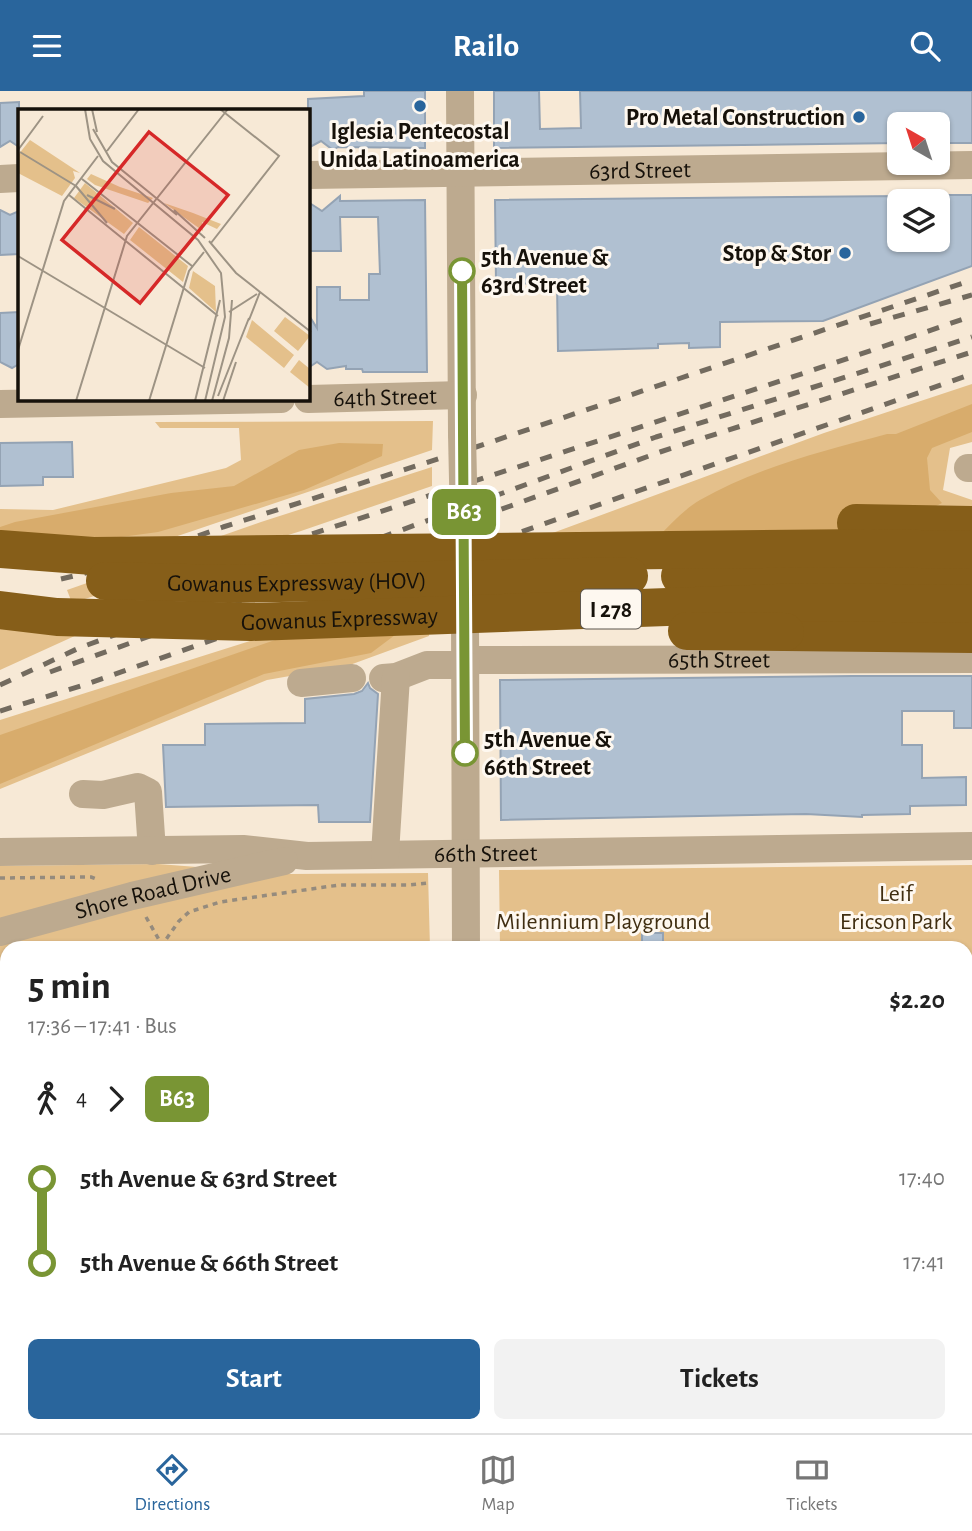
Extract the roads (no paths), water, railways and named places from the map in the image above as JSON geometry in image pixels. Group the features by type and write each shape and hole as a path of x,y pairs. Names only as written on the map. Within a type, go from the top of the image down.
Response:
{"highway":[{"path":"339,552 392,539 485,532 722,523 972,525"},
{"path":"0,549 93,556 869,548 972,550"},
{"name":"Gowanus Expressway (HOV)","path":"0,572 68,580 229,584 818,574 972,578"},
{"name":"Gowanus Expressway","path":"0,610 57,618 251,622 805,602 972,604"},
{"path":"251,622 529,632 972,634"}],"street":[{"path":"460,91 466,941"},
{"name":"63rd Street","path":"310,175 972,165"},
{"path":"0,179 18,179"},
{"name":"64th Street","path":"310,398 463,394"},
{"path":"0,404 169,401"},
{"name":"65th Street","path":"385,854 389,678 427,666 466,663 972,659"},
{"path":"301,683 352,678"},
{"path":"83,795 103,795 138,787 148,792 152,851"},
{"name":"66th Street","path":"0,852 243,849 307,856 972,846"},
{"name":"Shore Road Drive","path":"0,932 132,896 307,856"}],"railway":[{"path":"61,579 111,567 223,527 476,447 972,280"},
{"path":"870,324 972,295"},
{"path":"60,611 120,598 972,316"},
{"path":"0,685 79,648 656,437 972,337"},
{"path":"50,672 660,452 972,352"},
{"path":"0,711 84,685 972,374"}],"place":[{"name":"Iglesia Pentecostal Unida Latinoamerica","path":"420,106"},
{"name":"Pro Metal Construction","path":"859,117"},
{"name":"Stop & Stor","path":"845,253"},
{"name":"5th Avenue & 63rd Street","path":"462,271"},
{"name":"5th Avenue & 66th Street","path":"465,753"}],"park label":[{"name":"Leif Ericson Park","path":"896,907"},
{"name":"Milennium Playground","path":"603,921"}]}
